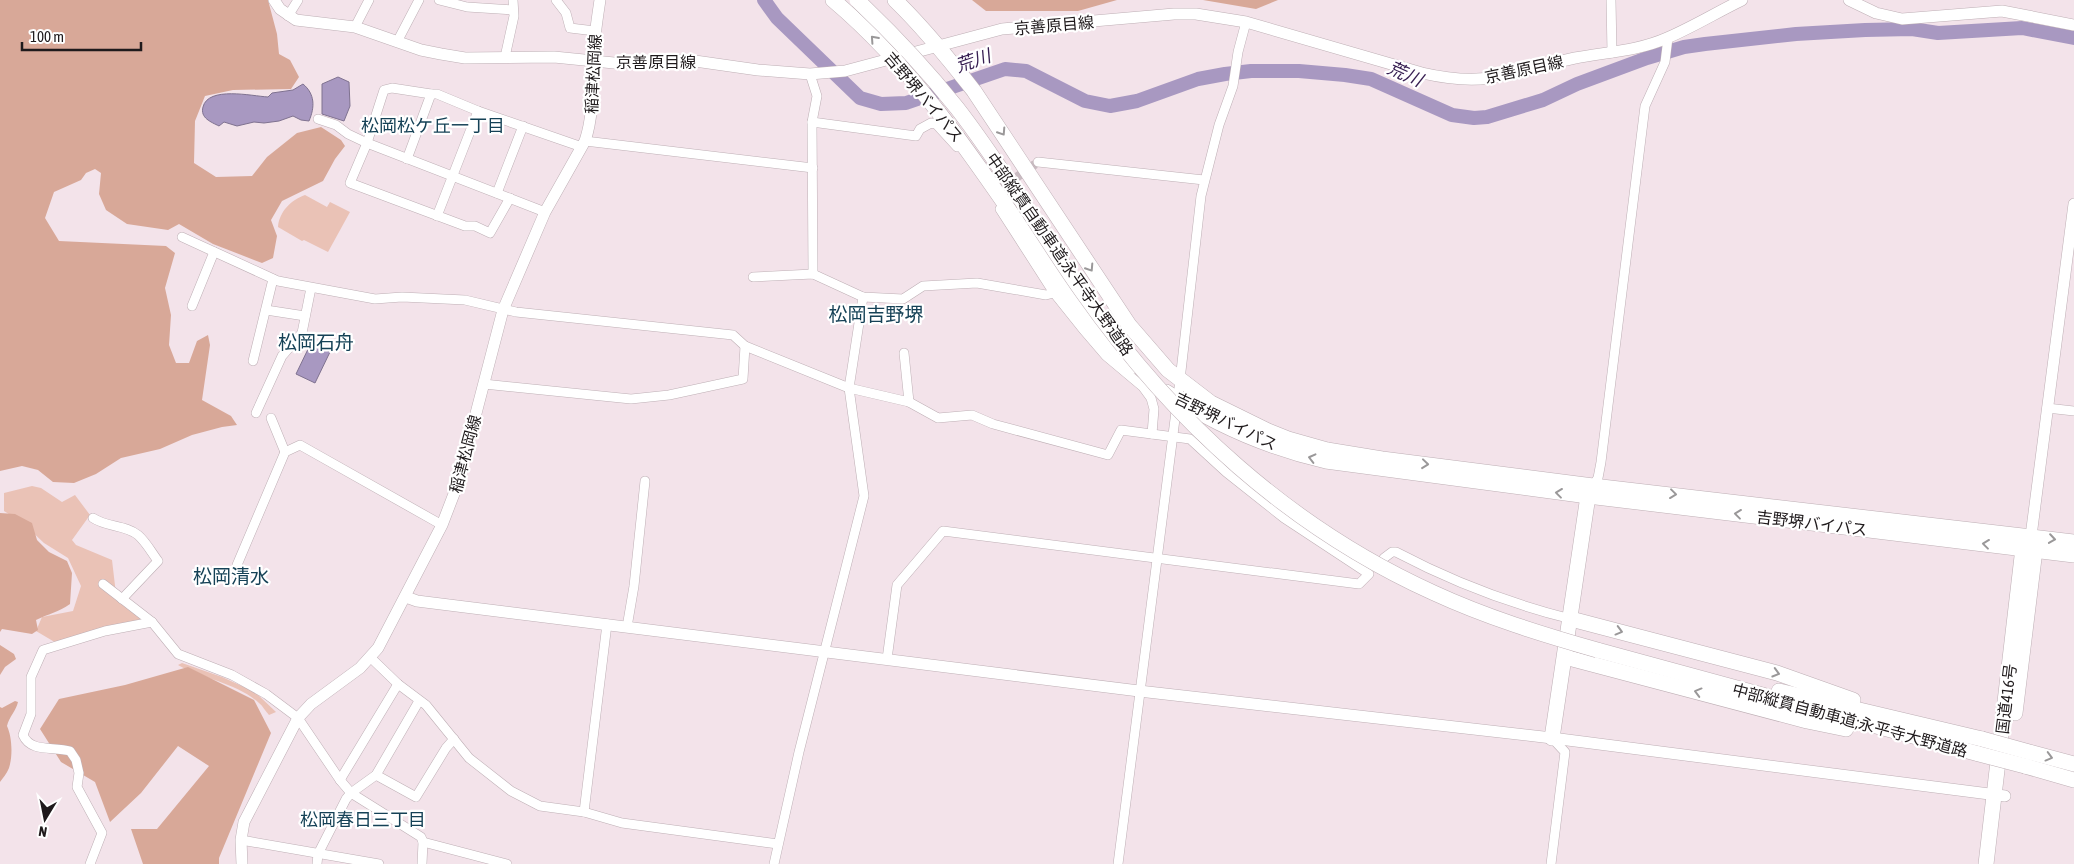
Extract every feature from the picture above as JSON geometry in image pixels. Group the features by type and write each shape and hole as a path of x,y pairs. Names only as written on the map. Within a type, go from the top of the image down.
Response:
{"highway":[{"name":"吉野堺バイパス","path":"833,0 869,33 918,88 982,169 1081,314 1116,350 1177,399 1264,442 1326,462 1591,491 2030,545"},
{"name":"中部縦貫自動車道;永平寺大野道路","path":"857,0 908,51 958,109 1082,292 1146,376 1191,424 1240,470 1319,530 1354,552 1404,579 1494,618 1597,650 1934,743 1980,747"},
{"name":"吉野堺バイパス","path":"895,0 939,46 974,92 1121,314 1158,360 1180,380 1211,402 1243,420 1288,439 1327,450 1591,491"},
{"path":"1552,738 1591,491"},
{"path":"2030,545 2074,542"},
{"path":"2030,545 2074,555"},
{"name":"国道416号","path":"1997,864 2000,795 2030,545"},
{"path":"1571,619 1777,673 1912,722"},
{"path":"1565,656 1807,721 1934,743"},
{"name":"中部縦貫自動車道;永平寺大野道路","path":"1626,658 1912,722 1980,747 2027,759 2074,764"},
{"name":"中部縦貫自動車道;永平寺大野道路","path":"2027,759 2074,780"},
{"name":"国道416号","path":"1986,864 2000,795"}],"main road":[{"path":"274,0 288,16"},
{"name":"稲津松岡線","path":"242,864 241,840 244,822 249,809 298,718 311,704 360,668 370,658 406,597 442,525 457,486 504,310 545,212 584,144 589,130 595,31 600,0"},
{"name":"京善原目線","path":"288,16 310,23 354,27 397,42 441,54 465,58 554,57 614,63 688,60 758,70 810,74 845,71 997,31 1184,13 1246,22 1399,68 1446,78 1488,78 1575,58 1612,53 1668,41 1742,0"},
{"path":"1849,0 1876,13 1902,19 2002,11 2074,25"},
{"path":"2030,545 2074,204"},
{"path":"406,597 417,601 1139,691 1552,738 2000,795"}],"street":[{"path":"288,16 298,0"},
{"path":"354,27 369,0"},
{"path":"397,42 419,0"},
{"path":"438,0 467,8 513,10"},
{"path":"505,57 513,0"},
{"path":"556,0 566,13 570,28 595,31"},
{"path":"1611,0 1612,53"},
{"path":"1118,864 1204,180 1219,125 1233,86 1238,52 1246,22"},
{"path":"1591,491 1598,478 1601,462 1644,106 1665,62 1668,41"},
{"path":"810,74 816,96 812,122 813,274"},
{"path":"510,198 490,233 476,226 465,226 350,183 367,143 384,90 392,88 437,94 478,111 584,144 813,168"},
{"path":"407,159 430,94"},
{"path":"437,216 478,111"},
{"path":"318,119 336,125 348,134 367,143 545,212"},
{"path":"812,122 916,136 920,128 926,124 936,124 993,194 1054,293 1106,356 1143,387 1151,398 1154,409 1152,434"},
{"path":"497,193 523,126"},
{"path":"1038,162 1204,180"},
{"path":"182,238 274,279 375,300 402,297 465,300 504,310 733,335 745,346 849,388 909,402 938,418 972,415 993,424 1108,455 1121,430 1190,439 1226,472 1284,518 1372,571 1359,584 943,531 897,585 887,659"},
{"path":"192,306 214,252"},
{"path":"752,277 813,274 863,297 903,299 923,286 977,283 1046,294 1054,293"},
{"path":"254,360 274,279"},
{"path":"256,413 282,356 302,333 311,288"},
{"path":"774,864 797,759 864,496 849,388 863,297"},
{"path":"266,310 305,316"},
{"path":"484,384 631,399 669,395 742,380 745,346"},
{"path":"904,354 909,402"},
{"path":"2047,408 2074,411"},
{"path":"272,418 285,452"},
{"path":"237,564 285,452 300,445 442,525"},
{"path":"627,627 634,586 645,481"},
{"path":"94,518 99,522 109,523 138,535 158,561 122,599"},
{"path":"1384,558 1390,553 1396,552 1445,575 1512,602 1571,619"},
{"path":"103,584 152,622 178,654 232,675 266,694 298,718 351,793 421,837 423,842 422,864"},
{"path":"90,864 102,833 77,787 79,773 76,760 70,750 51,747 35,748 26,742 23,735 31,714 30,677 43,650 105,631 152,622"},
{"path":"584,812 607,624"},
{"path":"370,658 398,684 426,705 469,758 511,791 540,806 584,812 622,823 778,844"},
{"path":"340,780 398,684"},
{"path":"317,864 318,854 351,793 376,774 419,701"},
{"path":"1551,864 1565,754 1563,748 1552,738"},
{"path":"376,774 416,798 446,748 454,739"},
{"path":"241,840 379,864"},
{"path":"423,842 507,864"}],"shaded area":[{"path":"0,0 268,0 277,34 279,54 290,60 299,77 291,89 233,90 205,96 195,121 194,163 216,177 252,176 267,157 297,133 321,127 341,140 345,146 335,159 323,181 282,201 271,220 277,236 273,258 262,263 213,244 179,224 168,230 127,224 106,210 99,194 101,173 95,169 86,173 81,180 54,192 45,218 59,241 166,246 175,253 165,288 171,315 169,345 176,363 189,363 197,341 208,335 210,345 202,400 231,416 237,425 192,435 160,449 121,458 96,474 74,483 53,482 38,470 22,466 0,471"},
{"path":"972,0 1117,0 1078,11 986,11"},
{"path":"1203,0 1278,0 1256,9"},
{"path":"338,77 349,82 350,106 344,121 322,114 322,84"},
{"path":"303,84 310,92 313,101 309,121 293,116 279,121 254,122 237,126 224,122 219,126 207,119 202,111 207,100 213,96 242,94 268,97 272,93 293,90"},
{"path":"305,195 327,207 330,202 350,212 328,252 304,240 302,241 278,227 281,216 287,207"},
{"path":"311,343 330,352 315,383 296,374"},
{"path":"32,486 41,488 62,502 75,495 90,515 72,540 76,545 112,560 116,594 152,622 58,644 36,631 42,617 73,611 81,586 68,558 44,543 23,523 4,511 4,493"},
{"path":"0,513 15,514 32,523 37,540 49,552 67,561 72,573 70,604 36,620 38,630 32,634 2,629 0,632"},
{"path":"0,645 14,654 16,659 5,667 0,675"},
{"path":"182,663 222,677 255,692 276,712 269,715 250,696 178,665"},
{"path":"188,667 254,700 271,733 219,858 219,864 143,864 131,829 157,829 209,766 178,746 141,793 110,822 95,782 61,762 40,729 59,699 125,685"},
{"path":"15,701 18,702 7,726 11,741 10,763 7,772 0,782 0,707 2,708"}],"waterway":[{"name":"荒川","path":"764,0 777,18 860,98 881,104 906,103 1005,69 1026,71 1085,101 1110,106 1137,101 1198,79 1251,71 1299,71 1371,79 1452,115 1474,118 1487,117 1543,100 1577,84 1647,58 1684,47 1705,44 1796,34 1912,29 1938,33 2022,28 2074,38"}],"tunnel":[{"path":"995,193 1038,162"}],"district":[{"name":"松岡松ケ丘一丁目","path":"433,126"},
{"name":"松岡吉野堺","path":"876,314"},
{"name":"松岡石舟","path":"316,342"},
{"name":"松岡清水","path":"231,576"},
{"name":"松岡春日三丁目","path":"363,820"}]}
